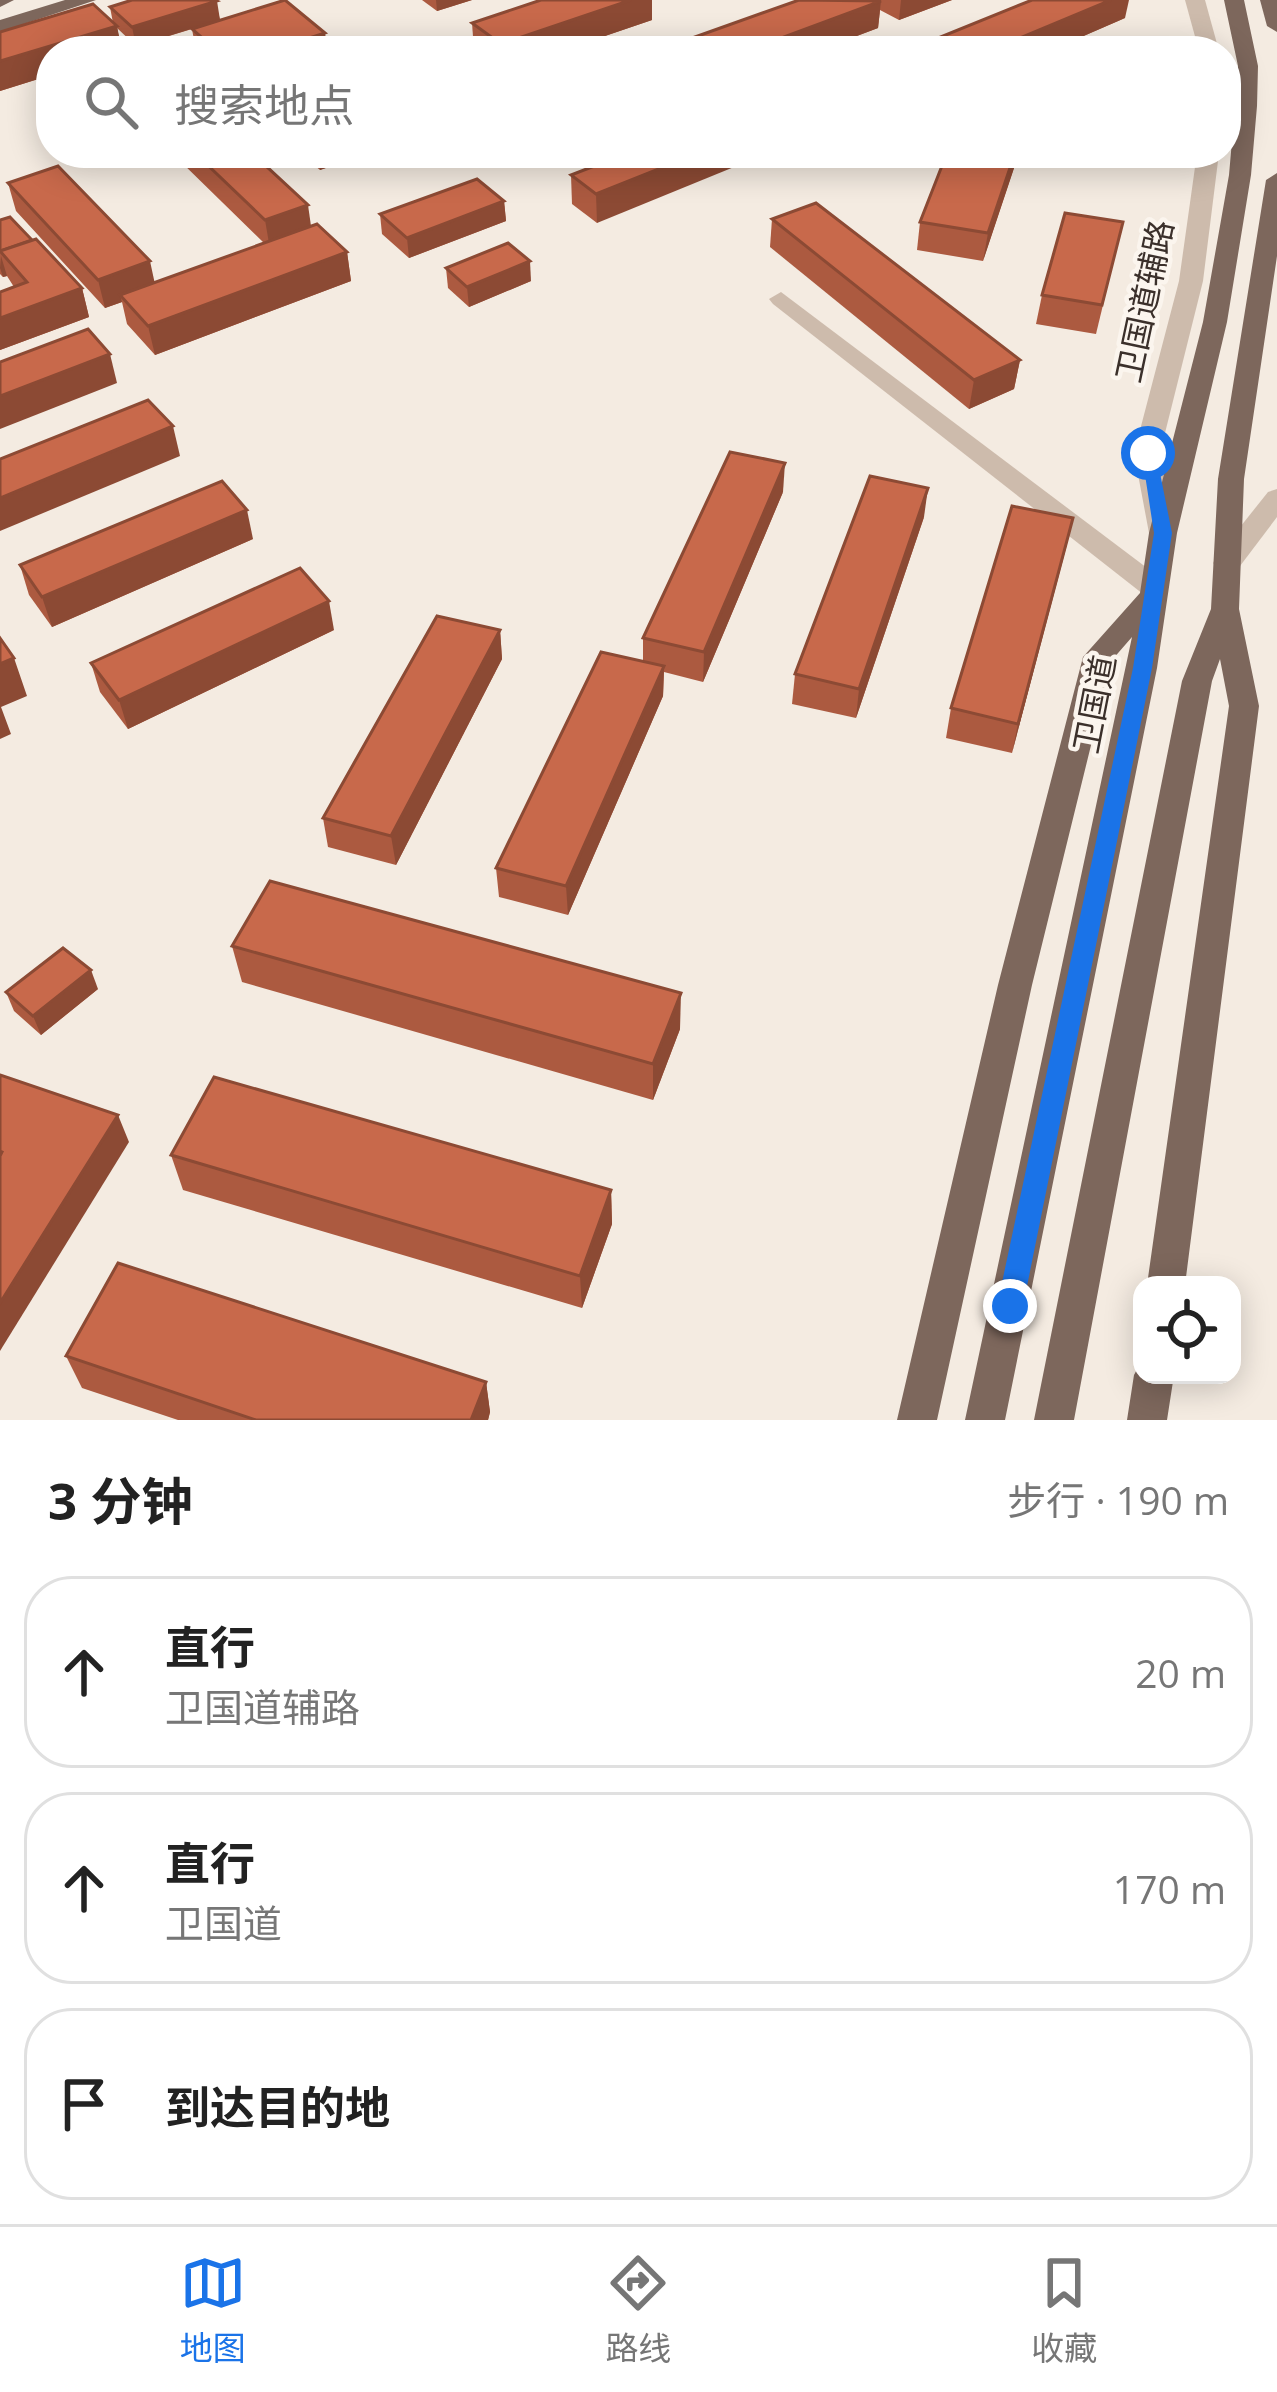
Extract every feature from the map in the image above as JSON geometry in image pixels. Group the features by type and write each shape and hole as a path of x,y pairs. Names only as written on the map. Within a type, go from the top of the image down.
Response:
{"main road":[{"path":"0,26 86,0"},
{"name":"卫国道","path":"1234,0 1248,66 1241,161"},
{"path":"1270,0 1277,26"},
{"name":"卫国道","path":"985,1420 1142,668 1163,533 1214,322 1241,168"},
{"path":"1167,1276 1244,706 1225,609 1231,479 1277,180"},
{"path":"916,1420 1015,985 1098,657 1151,594"},
{"path":"1054,1420 1197,681 1225,609"},
{"path":"1148,1420 1153,1384"}],"street":[{"path":"1195,0 1205,36"},
{"name":"卫国道辅路","path":"1163,533 1148,453 1190,281 1206,168"},
{"path":"781,298 1151,594"},
{"path":"1227,562 1277,498"}],"building":[{"path":"132,0 217,1 132,27 110,7"},
{"path":"285,0 325,33 200,36 192,29"},
{"path":"541,0 631,0 525,36 490,36 472,23"},
{"path":"799,0 881,1 786,36 698,36"},
{"path":"1032,0 1111,0 1025,36 943,36"},
{"path":"93,4 117,26 84,36 36,36 36,50 0,61 0,32"},
{"path":"60,168 150,261 98,280 8,183"},
{"path":"211,168 268,168 308,205 265,220"},
{"path":"589,168 661,168 596,194 571,175"},
{"path":"941,168 1010,168 988,233 920,222"},
{"path":"477,179 504,201 407,238 380,214"},
{"path":"816,203 1020,360 974,380 772,219"},
{"path":"1065,213 1123,222 1102,305 1042,295"},
{"path":"10,217 32,240 0,251 0,220"},
{"path":"317,224 347,252 148,326 120,295"},
{"path":"36,239 82,288 0,318 0,292 27,282 0,251"},
{"path":"508,243 530,261 467,287 446,268"},
{"path":"88,329 110,354 0,396 0,362"},
{"path":"148,400 173,426 0,498 0,459"},
{"path":"730,452 785,463 704,652 643,638"},
{"path":"870,476 928,488 859,689 795,674"},
{"path":"222,481 247,510 42,597 20,565"},
{"path":"1012,506 1073,518 1018,724 951,708"},
{"path":"300,568 329,601 119,700 91,663"},
{"path":"437,616 500,630 391,836 323,818"},
{"path":"0,638 14,658 0,664"},
{"path":"601,652 664,666 566,886 496,868"},
{"path":"270,881 681,993 653,1064 232,946"},
{"path":"63,948 91,970 33,1016 6,992"},
{"path":"0,1075 118,1115 0,1303 2,1152"},
{"path":"214,1077 611,1190 580,1276 171,1155"},
{"path":"118,1263 486,1382 471,1420 256,1420 66,1356"}],"route":[{"path":"1010,1306 1142,668 1163,533 1148,453"}]}
